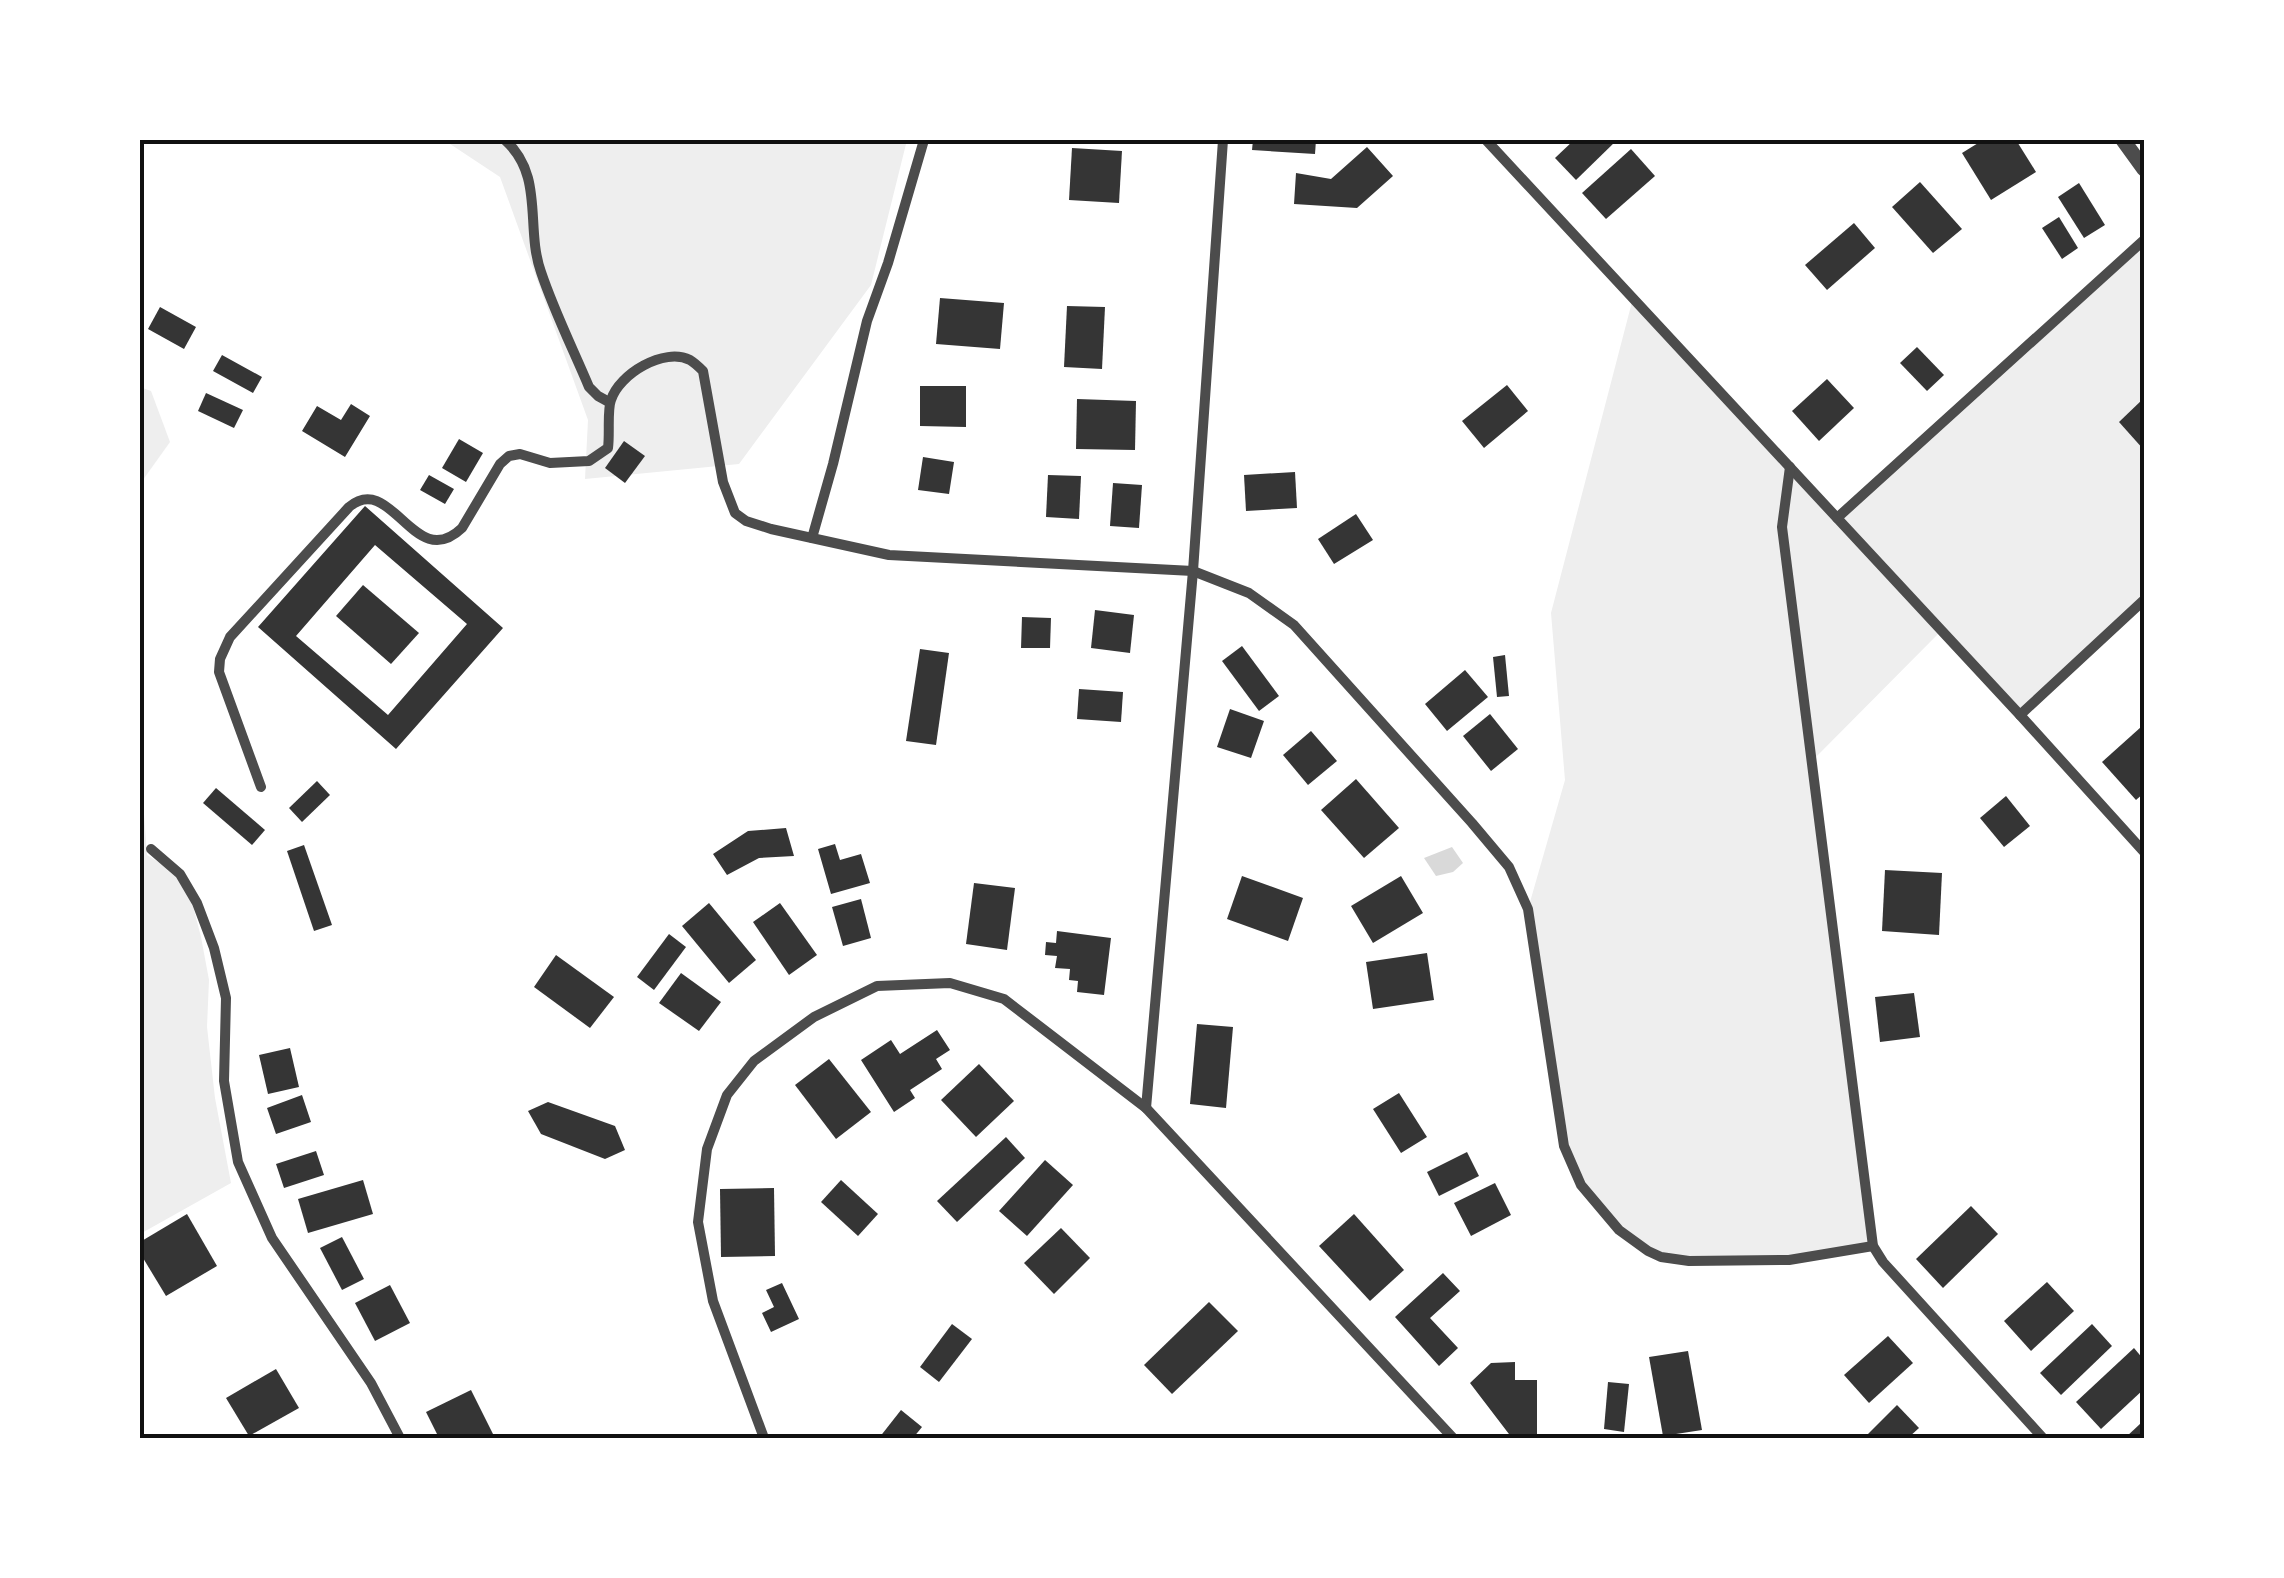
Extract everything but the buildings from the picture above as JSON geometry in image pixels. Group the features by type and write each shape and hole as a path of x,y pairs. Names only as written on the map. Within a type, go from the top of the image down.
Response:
{"street":[{"path":"506,140 521,158 531,183 540,271 589,388 610,402"},
{"path":"812,538 834,464 866,321 888,264 924,140"},
{"path":"1146,1108 1192,570 1223,140"},
{"path":"1486,140 2144,852"},
{"path":"2123,140 2144,169"},
{"path":"1837,518 2144,240"},
{"path":"261,787 219,672 223,647 356,501 373,499 422,536 443,541 462,528 500,464 509,456 520,454 550,462 589,461 608,448 610,402 620,382 641,366 671,357 689,360 703,371 723,482 735,514 746,522 889,555 1192,570 1249,593 1294,626 1509,867 1528,909 1564,1146 1581,1185 1619,1230 1660,1256 1689,1262 1788,1260 1873,1246"},
{"path":"1790,468 1782,527 1873,1246 1882,1262 2044,1438"},
{"path":"2020,715 2144,600"},
{"path":"151,850 180,874 197,903 218,960 226,998 224,1081 238,1162 272,1238 371,1383 400,1438"},
{"path":"764,1438 712,1302 698,1222 707,1149 727,1095 754,1061 814,1017 876,986 950,983 1004,998 1146,1108 1452,1438"}],"shaded area":[{"path":"444,140 907,140 871,285 739,464 585,479 588,420 500,177"},
{"path":"2144,240 2144,601 2020,715 1941,631 1812,761 1873,1246 1818,1256 1672,1260 1619,1230 1574,1172 1528,909 1565,780 1551,613 1633,298 1837,518"},
{"path":"140,387 151,391 170,442 140,484"},
{"path":"140,759 147,855 176,873 193,906 201,937 209,980 207,1027 215,1098 231,1183 140,1234"},
{"path":"1452,847 1463,863 1453,872 1436,876 1424,858"}]}
